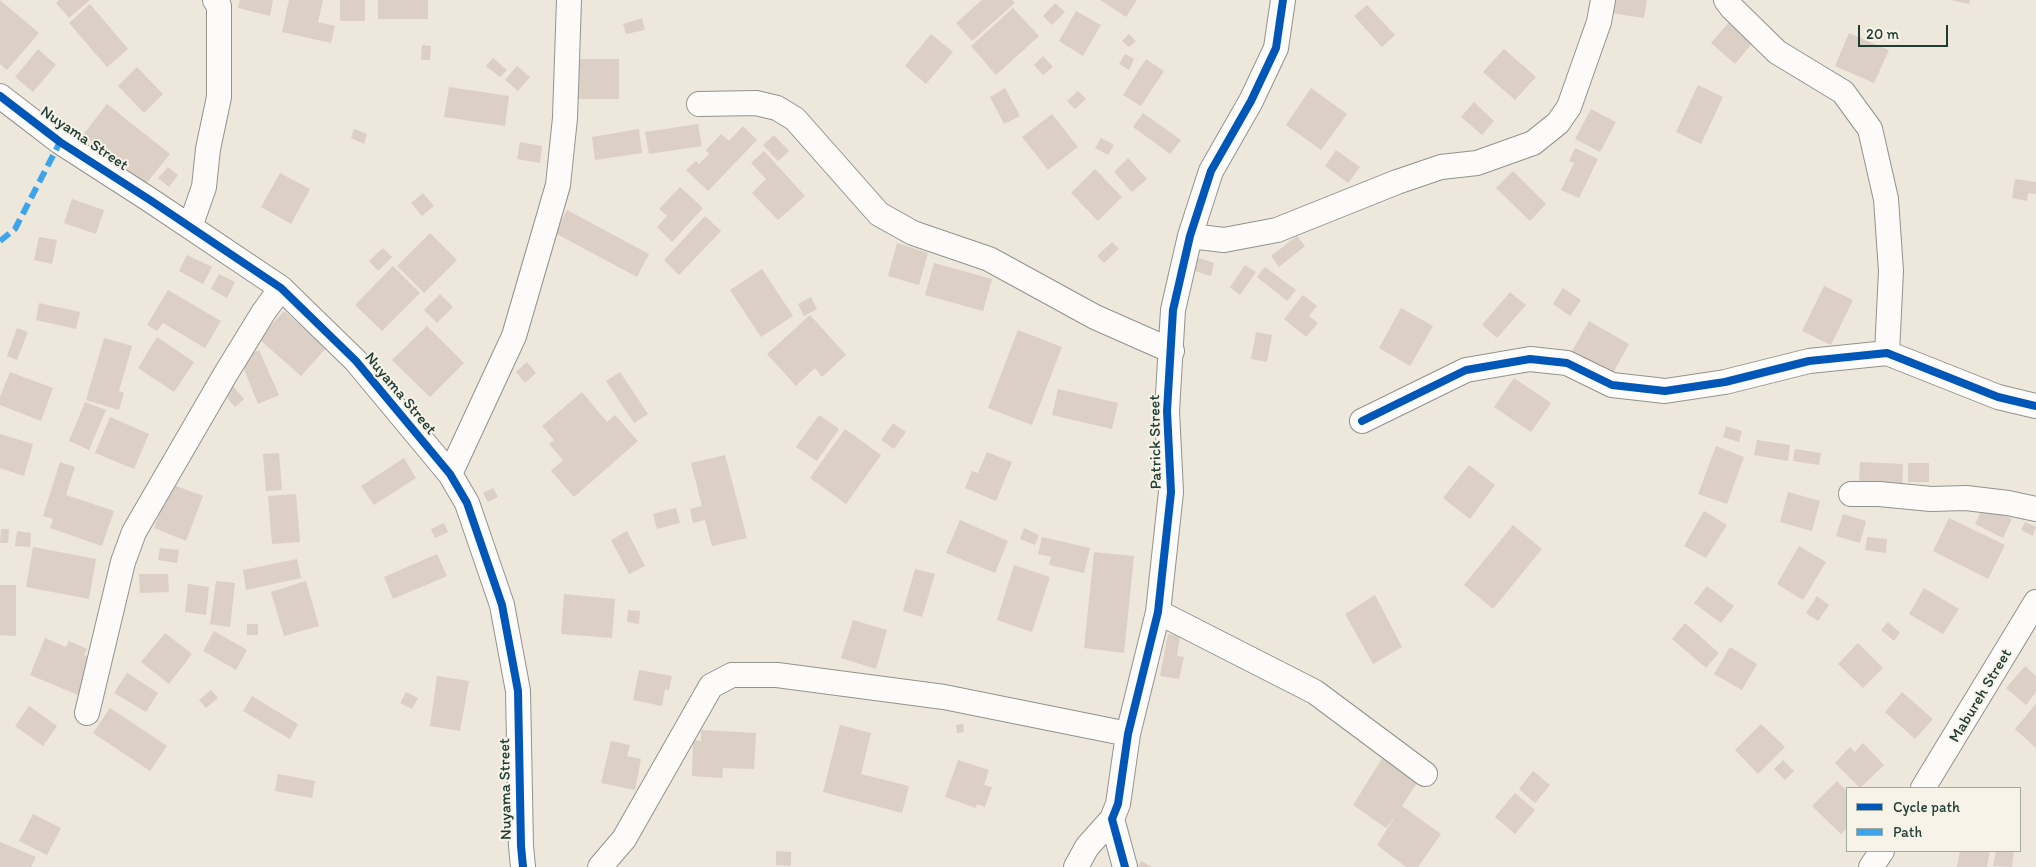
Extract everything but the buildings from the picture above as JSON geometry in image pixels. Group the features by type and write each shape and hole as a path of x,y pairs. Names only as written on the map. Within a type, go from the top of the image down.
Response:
{"street":[{"path":"190,227 204,187 208,149 219,97 218,6 215,0"},
{"path":"450,474 514,336 558,185 565,118 568,0"},
{"name":"Patrick Street","path":"1112,819 1118,804 1128,734 1158,612 1171,492 1167,411 1173,310 1190,236 1211,171 1251,101 1276,48 1283,0"},
{"path":"1190,236 1224,240 1277,230 1397,182 1441,167 1477,163 1533,143 1558,123 1569,107 1599,22 1603,0"},
{"path":"1726,0 1777,52 1843,92 1870,129 1886,199 1891,271 1887,353"},
{"name":"Nuyama Street","path":"0,96 60,142 281,288 356,361 450,474 467,503 502,605 518,691 523,867"},
{"path":"699,104 756,103 777,108 794,119 879,214 913,233 990,259 1095,317 1172,351"},
{"path":"86,713 123,562 134,532 225,375 263,313 281,288"},
{"path":"1362,421 1466,370 1530,359 1567,363 1612,385 1665,391 1725,382 1808,361 1887,353 1998,397 2036,406"},
{"path":"1851,494 1879,494 1931,499 1966,498 2008,503 2036,509"},
{"path":"1158,612 1315,692 1425,774"},
{"name":"Mabureh Street","path":"1925,787 2034,613"},
{"path":"600,867 624,839 711,686 732,674 777,675 944,697 1128,734"},
{"path":"1076,867 1087,847 1112,819"},
{"path":"1112,819 1125,867"},
{"path":"1872,867 1881,852"}],"marked path":[{"path":"0,241 15,229 60,142"}],"cycle path":[{"path":"1125,867 1112,819 1118,804 1128,734 1158,612 1171,492 1167,411 1173,310 1190,236 1211,171 1251,101 1276,48 1283,0"},
{"path":"0,96 60,142 281,288 356,361 450,474 467,503 502,605 518,691 523,867"},
{"path":"1362,421 1466,370 1530,359 1567,363 1612,385 1665,391 1725,382 1809,361 1887,353 1998,397 2036,406"}]}
